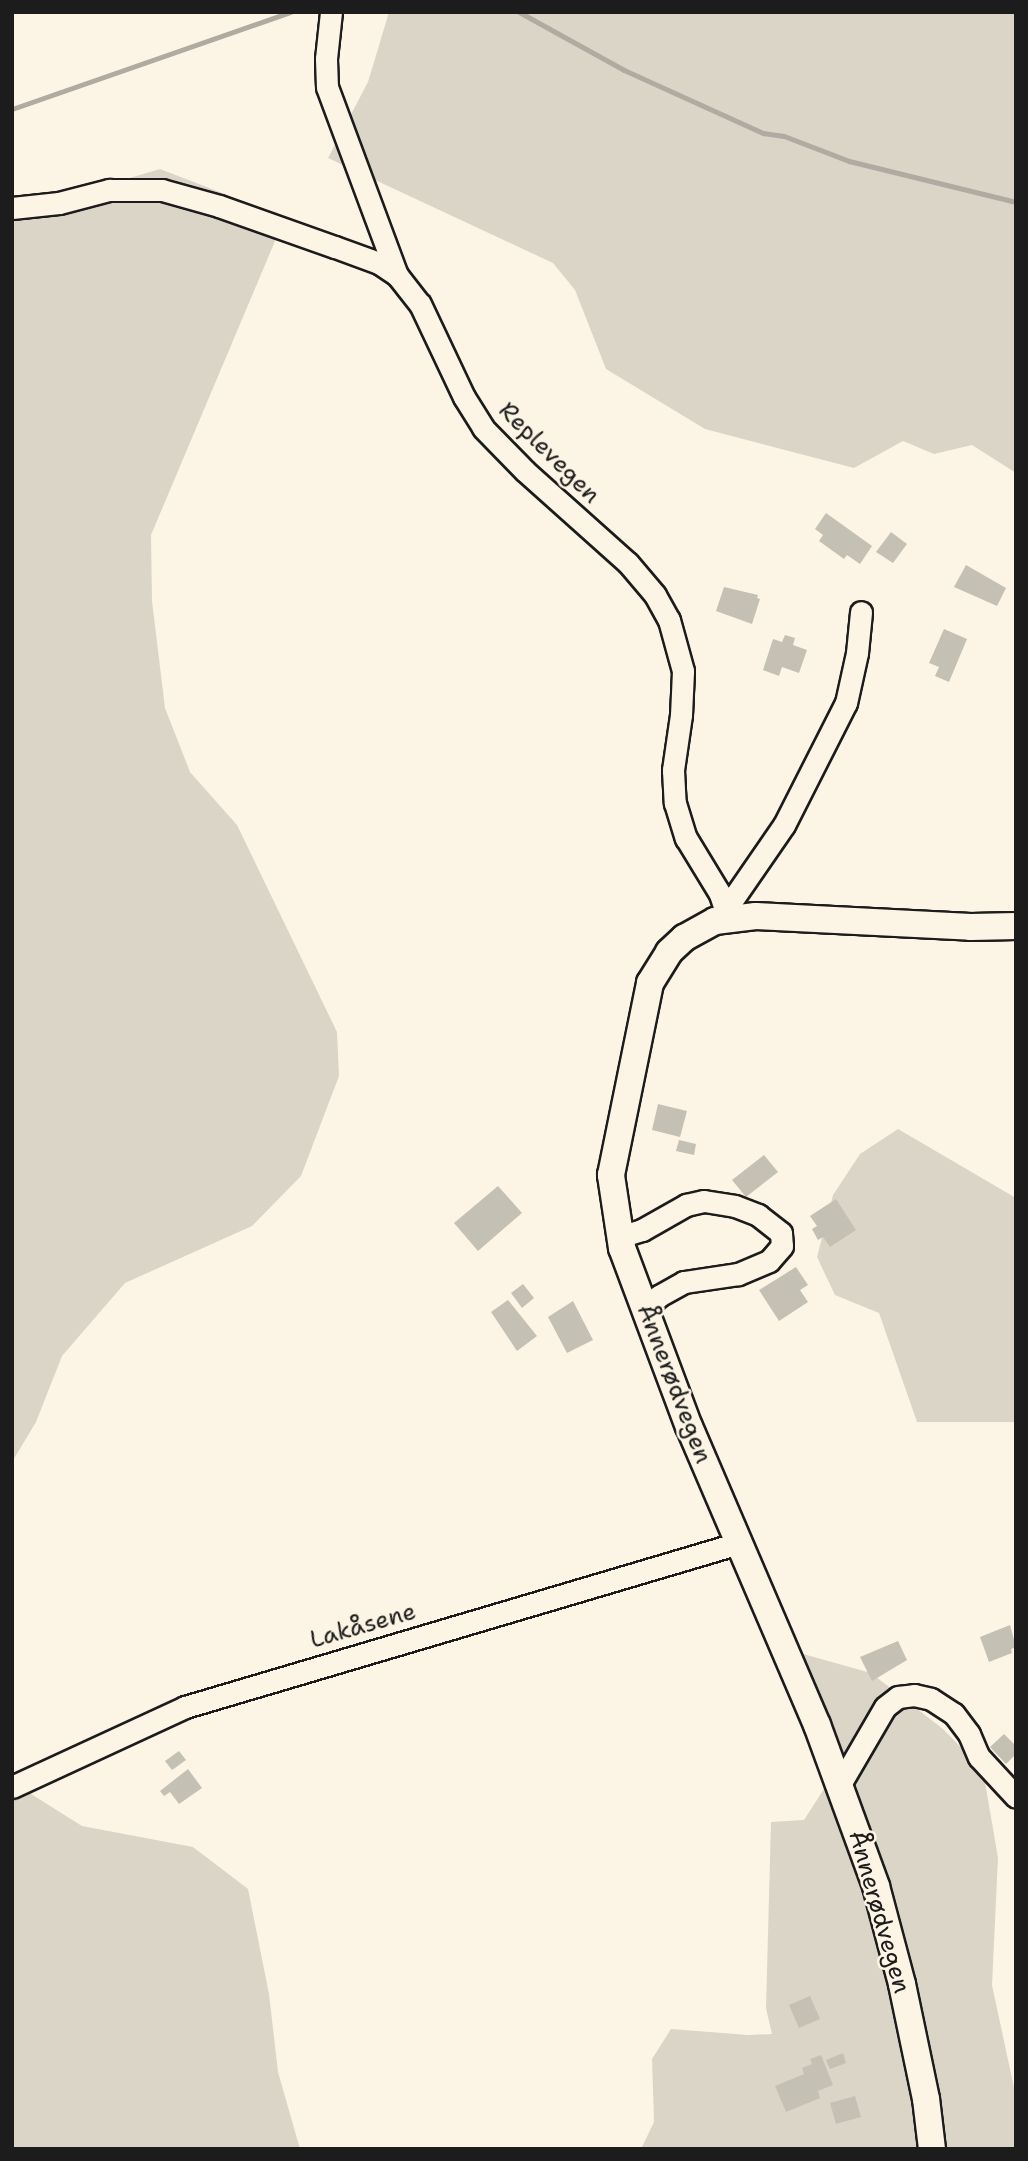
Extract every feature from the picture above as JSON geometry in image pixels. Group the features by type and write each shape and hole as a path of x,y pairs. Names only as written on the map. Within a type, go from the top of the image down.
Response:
{"main road":[{"name":"Ånnerødvegen","path":"932,2149 926,2099 902,1984 876,1886 817,1726 689,1427 645,1309 619,1237 611,1175 620,1120 650,983 669,952 684,938 727,913 971,927 1016,926"}],"street":[{"path":"331,12 326,59 327,87 397,275"},
{"name":"Replevegen","path":"12,208 59,203 109,190 162,190 219,206 379,263 397,275 420,304 464,397 483,428 525,471 628,563 655,595 669,620 683,671 681,715 673,771 675,803 686,838 727,913"},
{"path":"727,913 784,825 840,715 857,653 861,612"},
{"path":"619,1237 642,1230 686,1205 704,1201 735,1206 758,1215 781,1233 782,1246 769,1261 738,1274 684,1282 659,1296 645,1309"},
{"name":"Lakåsene","path":"12,1787 185,1707 739,1543"},
{"path":"839,1786 885,1707 898,1697 914,1695 931,1699 954,1714 963,1724 979,1757 1016,1797"}],"shaded area":[{"path":"389,12 1016,12 1016,473 972,445 934,454 903,441 854,468 705,429 606,369 575,290 553,263 328,158 368,82"},
{"path":"160,169 264,209 278,234 151,535 152,601 165,708 190,772 237,825 337,1032 339,1076 301,1176 252,1226 125,1283 62,1356 36,1422 12,1462 12,199 55,200"},
{"path":"898,1129 1016,1198 1016,1422 917,1422 879,1313 835,1295 817,1257 833,1195 860,1154"},
{"path":"789,1650 871,1673 943,1729 983,1770 998,1858 992,1985 1016,2097 1016,2149 641,2149 654,2122 652,2059 671,2029 748,2035 772,2034 766,2008 771,1822 804,1820 831,1778"},
{"path":"12,1782 82,1826 193,1847 248,1889 269,1994 278,2072 300,2149 12,2149"}],"building":[{"path":"826,513 872,546 860,564 847,555 844,559 819,541 823,535 815,529"},
{"path":"891,532 907,544 893,563 876,552"},
{"path":"966,565 1006,588 997,606 954,587"},
{"path":"724,587 758,595 757,598 760,599 752,624 716,611"},
{"path":"944,629 967,639 949,682 935,676 939,667 929,663"},
{"path":"785,635 795,638 793,645 807,650 799,673 782,667 779,676 763,670 773,639 782,642"},
{"path":"658,1104 687,1111 680,1137 652,1130"},
{"path":"679,1140 696,1144 694,1155 676,1151"},
{"path":"764,1155 778,1172 746,1197 732,1180"},
{"path":"498,1186 522,1213 478,1251 454,1223"},
{"path":"836,1199 856,1230 830,1247 823,1237 818,1240 812,1229 817,1226 810,1216"},
{"path":"796,1267 808,1285 800,1290 808,1302 779,1321 759,1290"},
{"path":"523,1284 534,1298 522,1308 511,1293"},
{"path":"508,1300 537,1336 517,1351 491,1312"},
{"path":"573,1301 593,1340 567,1353 548,1317"},
{"path":"1010,1625 1016,1647 1011,1649 1012,1653 989,1662 980,1637"},
{"path":"898,1641 907,1660 872,1681 860,1657"},
{"path":"1004,1734 1016,1746 1016,1754 1006,1764 990,1747"},
{"path":"179,1751 186,1760 172,1770 165,1761"},
{"path":"188,1769 202,1788 179,1804 170,1792 164,1796 160,1791"},
{"path":"810,1996 820,2019 799,2028 789,2005"},
{"path":"843,2053 846,2063 830,2069 826,2060"},
{"path":"821,2055 833,2085 818,2091 820,2098 786,2112 775,2086 804,2074 802,2068 812,2064 810,2059"},
{"path":"855,2096 861,2117 836,2124 830,2103"}],"waterway":[{"path":"12,109 291,12"},
{"path":"519,12 624,70 763,133 784,136 849,161 1016,202"}]}
